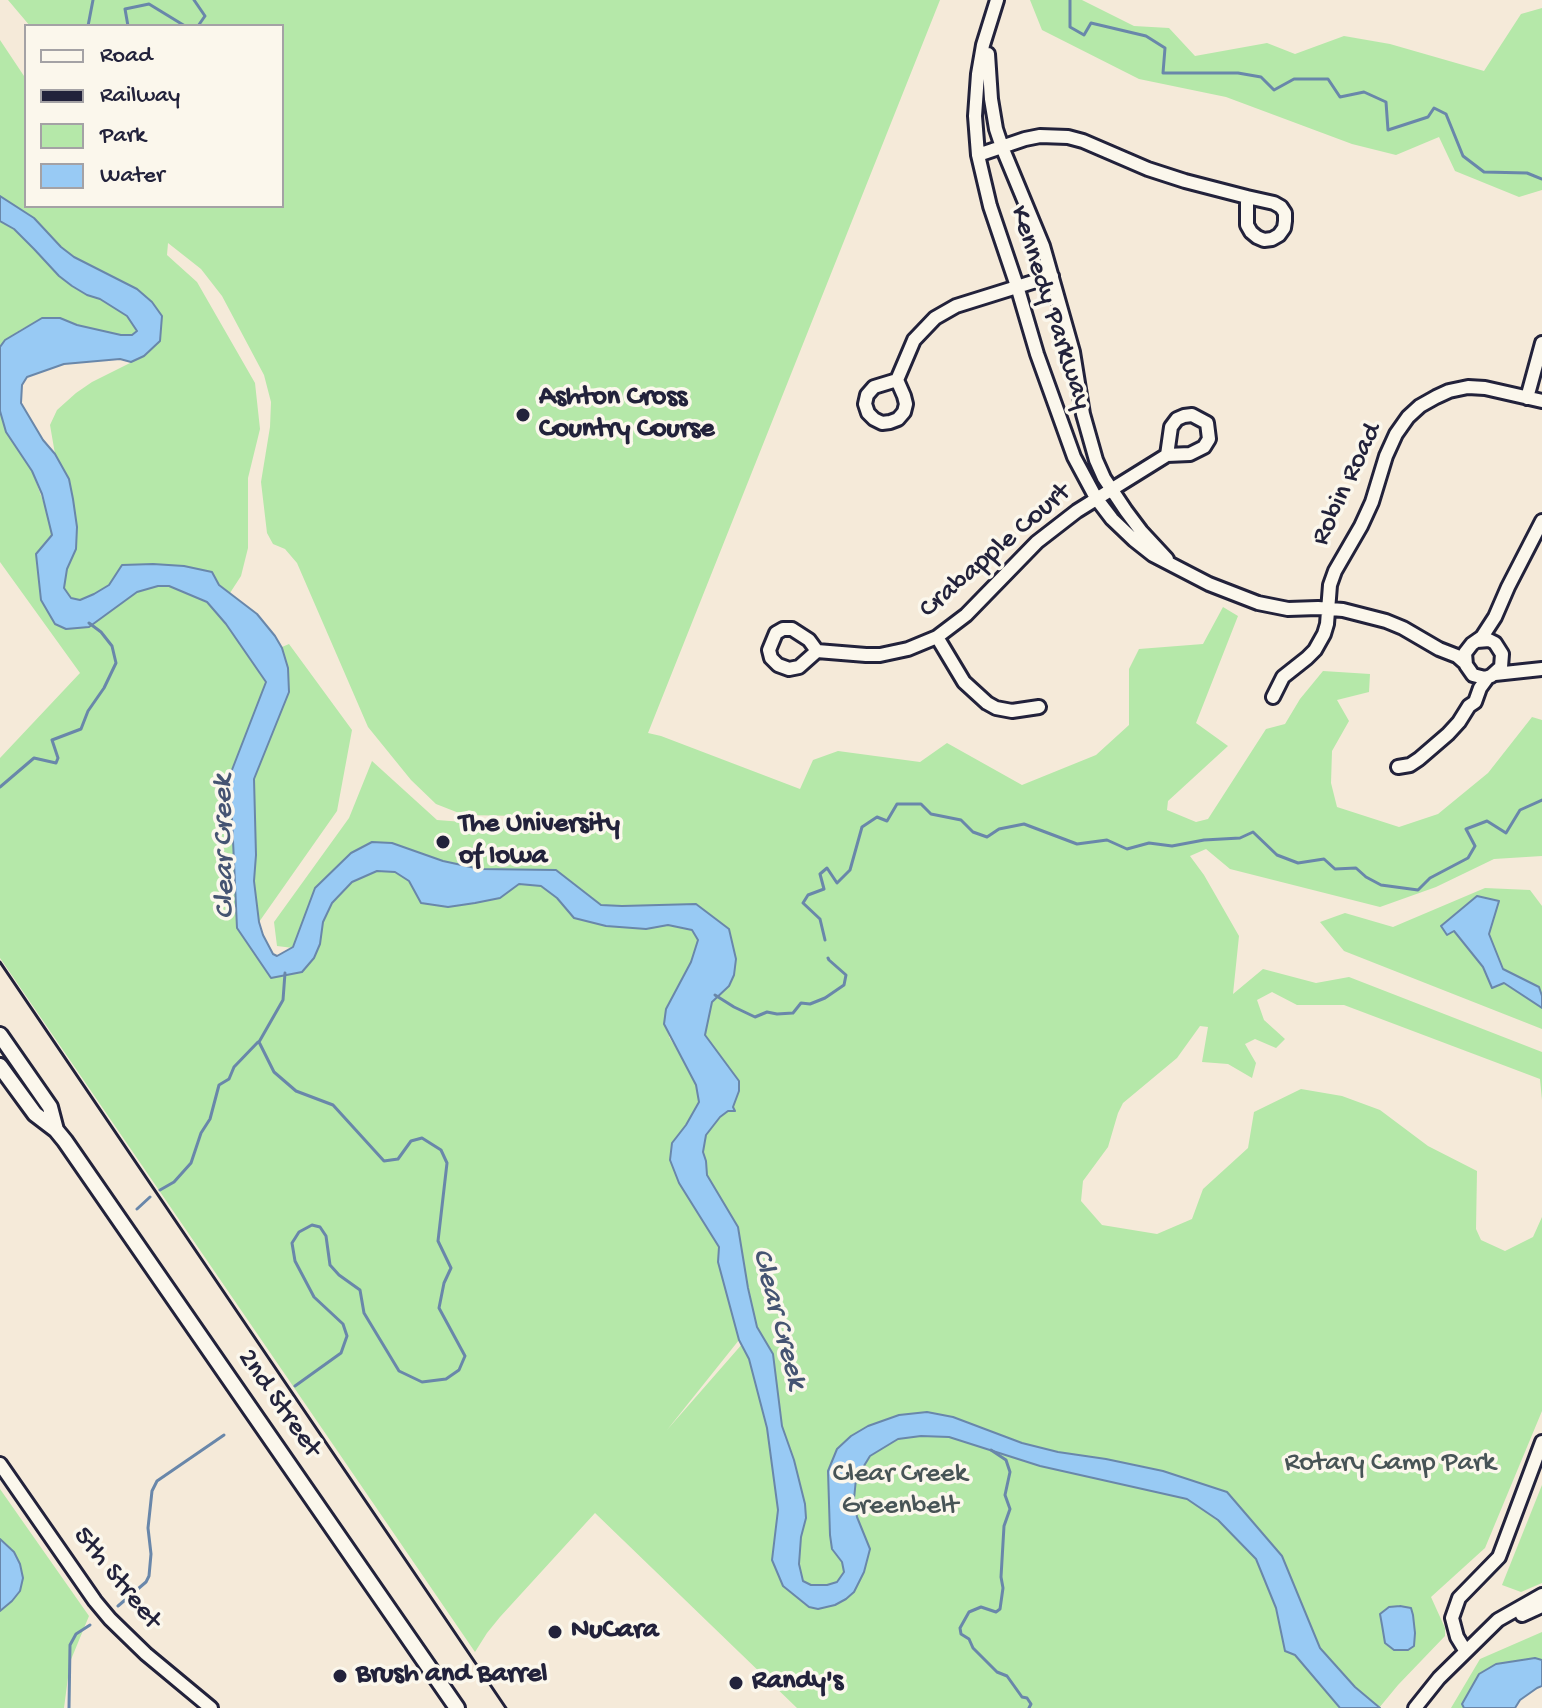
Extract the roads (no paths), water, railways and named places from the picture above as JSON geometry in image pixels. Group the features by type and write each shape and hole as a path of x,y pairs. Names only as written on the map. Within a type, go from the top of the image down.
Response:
{"main road":[{"name":"2nd Street","path":"0,1035 50,1107 56,1130"},
{"name":"2nd Street","path":"0,1066 35,1114 56,1130 457,1708"}],"street":[{"name":"Kennedy Parkway","path":"997,0 980,60 975,116 978,155 990,206 1037,354 1080,472 1096,498 1112,519 1153,555 1209,584 1258,603 1288,609 1328,608 1366,614 1457,656 1468,667"},
{"name":"Kennedy Parkway","path":"988,26 991,99 1002,147 1027,204 1052,276 1073,352 1089,440 1110,489 1141,531 1172,564"},
{"path":"978,155 1040,136 1068,137 1148,169 1247,197"},
{"path":"897,380 914,340 935,318 956,306 1052,276"},
{"path":"1527,398 1542,343"},
{"name":"Robin Road","path":"1273,697 1283,677 1307,658 1320,642 1327,624 1330,585 1335,571 1361,526 1386,456 1408,417 1436,397 1468,387 1542,401"},
{"name":"Crabapple Court","path":"817,651 880,655 908,649 937,637 966,615 1037,542 1096,498 1167,455"},
{"path":"1398,767 1410,765 1419,759 1448,734 1469,706 1472,684 1465,653 1487,631 1542,521"},
{"path":"1469,706 1475,702 1480,688 1501,667 1495,617"},
{"path":"937,637 964,682 987,703 1012,711 1039,707"},
{"path":"1474,643 1489,640 1516,663 1539,669"},
{"name":"Kennedy Parkway","path":"1432,644 1454,646 1474,643"},
{"path":"1468,667 1478,677 1539,669"},
{"path":"1465,1650 1457,1637 1452,1618 1459,1598 1499,1557 1542,1442"},
{"name":"5th Street","path":"0,1464 110,1619 211,1708"},
{"path":"1415,1708 1465,1650 1498,1620 1542,1595"},
{"path":"1465,1650 1526,1612 1542,1606"}],"water":[{"path":"0,196 34,218 74,257 137,289 162,316 160,341 144,356 131,362 120,359 64,364 27,377 22,385 21,403 69,479 77,527 76,549 67,569 64,588 71,598 80,600 109,585 122,565 184,566 212,572 219,585 257,614 282,648 288,668 289,692 254,779 254,881 259,922 273,954 277,956 293,947 315,888 351,853 372,842 392,843 443,861 480,869 556,870 601,905 696,904 729,929 736,959 734,975 729,986 712,1002 705,1035 739,1081 739,1091 733,1107 735,1111 728,1111 720,1117 706,1135 703,1152 707,1175 738,1227 757,1327 773,1354 782,1426 805,1504 799,1564 803,1581 811,1585 827,1585 837,1582 844,1572 842,1562 832,1549 830,1535 828,1471 837,1449 868,1426 899,1415 927,1412 953,1417 1022,1443 1163,1471 1227,1492 1282,1556 1320,1648 1355,1687 1380,1708 1340,1708 1295,1655 1285,1651 1276,1608 1256,1559 1218,1520 1187,1499 1040,1466 949,1437 898,1439 870,1456 856,1479 854,1499 857,1517 870,1549 854,1592 835,1605 818,1609 809,1607 783,1586 772,1560 778,1510 767,1428 749,1359 739,1340 718,1262 719,1247 679,1183 670,1160 672,1143 699,1102 696,1085 664,1024 666,1009 691,962 698,940 692,930 668,925 646,929 606,926 574,918 557,898 541,886 519,884 500,898 448,907 421,903 409,881 395,872 377,871 352,882 332,903 323,922 320,944 314,958 302,972 271,978 237,928 230,775 266,682 207,602 169,586 137,592 89,627 66,629 55,624 41,600 36,554 52,535 42,494 32,471 6,432 0,411 0,347 5,340 42,318 60,318 121,335 132,335 137,331 127,316 59,276 14,229 0,221"},
{"path":"1477,896 1499,901 1489,934 1503,969 1539,987 1542,1008 1504,983 1492,988 1483,967 1454,931 1447,935 1441,926"},
{"path":"0,1539 14,1552 23,1578 20,1591 0,1611"},
{"path":"1389,1607 1411,1608 1413,1615 1414,1646 1408,1650 1394,1650 1385,1643 1380,1614"},
{"path":"1535,1658 1542,1660 1542,1686 1520,1700 1515,1708 1464,1708 1462,1704 1479,1674 1496,1664"}],"waterway":[{"path":"88,24 93,0"},
{"path":"194,0 205,16 199,24"},
{"path":"1070,0 1070,27 1084,35 1091,23 1146,36 1165,48 1163,73 1238,73 1261,77 1274,90 1294,79 1328,79 1340,97 1364,92 1386,102 1388,130 1428,117 1434,108 1446,114 1463,156 1484,172 1527,173 1542,179"},
{"path":"128,24 125,9 149,4 182,24"},
{"path":"0,787 34,758 56,763 58,758 52,740 81,729 88,711 104,688 116,663 112,646 89,623"},
{"path":"825,940 820,919 803,903 808,895 824,889 820,874 827,868 837,883 850,870 862,827 877,817 887,821 897,804 921,804 931,814 961,820 973,832 987,837 999,829 1024,824 1077,844 1107,840 1127,849 1149,843 1172,846 1240,838 1253,832 1277,855 1298,863 1324,859 1335,869 1356,868 1381,885 1418,890 1430,878 1468,858 1475,846 1466,829 1487,821 1506,833 1520,810 1542,800"},
{"path":"715,995 755,1017 767,1012 793,1013 801,1003 810,1004 825,998 844,985 846,975 828,958"},
{"path":"285,973 283,1000 259,1042 274,1072 296,1091 333,1105 384,1161 398,1159 411,1141 422,1138 441,1150 447,1163 438,1241 451,1268 439,1308 465,1356 459,1370 446,1379 422,1382 399,1371 364,1313 360,1290 330,1265 326,1236 320,1227 312,1225 299,1232 292,1243 295,1261 314,1297 343,1324 347,1336 341,1353 295,1386"},
{"path":"160,1190 174,1182 191,1163 201,1133 210,1119 219,1085 229,1079 234,1067 258,1042"},
{"path":"137,1209 150,1197"},
{"path":"275,1400 284,1392"},
{"path":"118,1606 149,1576 151,1554 148,1528 152,1491 157,1481 224,1435"},
{"path":"991,1450 1006,1460 1010,1472 1005,1495 1010,1509 1004,1526 1000,1609 996,1612 981,1607 969,1612 960,1628 961,1634 969,1639 973,1648 997,1672 1007,1676 1022,1697 1027,1698 1031,1704 1029,1708"},
{"path":"69,1708 70,1645 76,1634 90,1625"}],"railway":[{"path":"0,962 506,1708"}],"place":[{"name":"Ashton Cross Country Course","path":"523,415"},
{"name":"The University of Iowa","path":"443,842"},
{"name":"NuCara","path":"555,1632"},
{"name":"Brush and Barrel","path":"340,1676"},
{"name":"Randy's","path":"736,1683"}],"water label":[{"name":"Clear Creek","path":"226,847"},
{"name":"Clear Creek","path":"777,1319"}],"park label":[{"name":"Rotary Camp Park","path":"1390,1465"},
{"name":"Clear Creek Greenbelt","path":"900,1492"}]}
